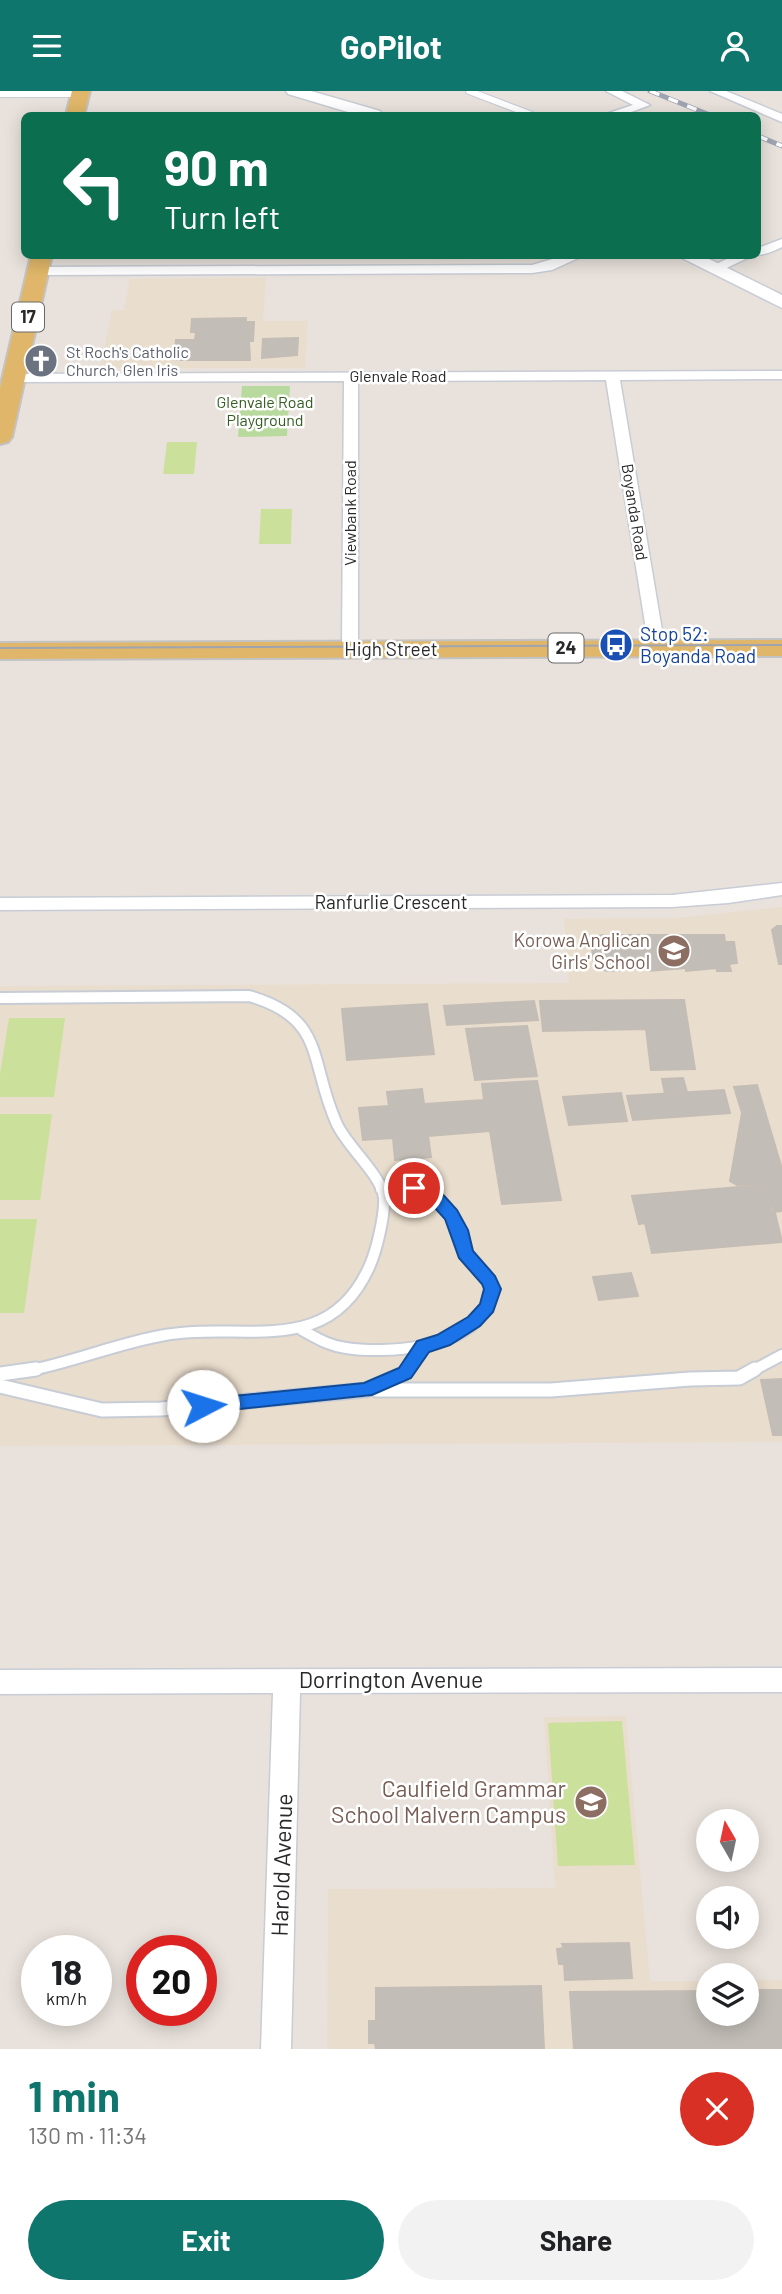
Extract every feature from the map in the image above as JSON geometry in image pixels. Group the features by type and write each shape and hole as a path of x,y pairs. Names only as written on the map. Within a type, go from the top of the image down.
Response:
{"main road":[{"path":"294,91 364,112"},
{"path":"76,112 81,92"},
{"path":"693,259 782,302"},
{"name":"17","path":"0,437 41,263"},
{"name":"High Street","path":"0,651 782,648"}],"street":[{"path":"611,91 644,105 622,112"},
{"path":"716,91 782,118"},
{"path":"761,251 782,243"},
{"path":"41,263 307,263 540,268 567,259"},
{"path":"713,269 738,259"},
{"name":"Boyanda Road","path":"612,375 657,648"},
{"name":"Glenvale Road","path":"14,378 782,375"},
{"name":"Viewbank Road","path":"350,649 351,377"},
{"name":"Ranfurlie Crescent","path":"0,904 672,901 782,889"},
{"name":"Dorrington Avenue","path":"0,1682 782,1680"},
{"name":"Harold Avenue","path":"276,2049 287,1681"}],"lane":[{"path":"470,91 524,112"},
{"path":"0,94 81,92"},
{"path":"0,998 250,996 275,1003 293,1013 307,1033 336,1124 384,1197 367,1274 340,1307 302,1329 272,1332 219,1329 163,1335 56,1366 0,1374"},
{"path":"302,1329 325,1343 340,1347 375,1350 423,1346 443,1340 474,1322 487,1307 492,1289 489,1280 465,1254 460,1230 451,1214 436,1197 424,1189 381,1189"},
{"path":"366,1390 405,1373 423,1346"},
{"path":"0,1386 73,1405 123,1411 366,1390 551,1390 690,1379 739,1378 782,1355"}],"shaded area":[{"path":"266,278 263,321 308,321 305,368 100,368 112,310 124,310 130,279"},
{"path":"782,907 782,1442 0,1446 0,986 569,983 564,919 676,918"},
{"name":"Caulfield Grammar School Malvern Campus","path":"626,1716 650,1981 696,1981 696,2026 759,2026 759,1980 782,1980 782,2049 327,2049 328,1889 555,1888 544,1717"}],"green space":[{"name":"Glenvale Road Playground","path":"242,386 290,386 287,436 238,437"},
{"path":"167,442 197,442 194,474 163,474"},
{"path":"261,509 292,509 291,544 259,544"},
{"path":"9,1018 65,1018 54,1097 0,1097 0,1074"},
{"path":"0,1114 52,1114 40,1200 0,1200"},
{"path":"0,1219 37,1219 24,1313 0,1313"},
{"path":"622,1721 635,1865 558,1866 548,1723"}],"building":[{"path":"246,318 246,322 254,322 253,341 249,341 250,360 174,360 176,340 195,340 196,332 191,332 192,319"},
{"path":"298,338 297,355 262,358 263,339"},
{"path":"782,926 782,964 779,964 772,930"},
{"path":"724,935 725,942 734,942 737,963 729,964 731,971 717,971 717,968 686,971 686,968 648,971 648,968 609,971 598,969 597,961 593,960 592,945 595,946 594,937"},
{"path":"684,1000 695,1069 651,1070 646,1029 543,1031 540,1001"},
{"path":"534,1001 538,1020 447,1025 444,1006"},
{"path":"427,1004 434,1054 347,1060 342,1009"},
{"path":"527,1026 537,1076 475,1080 466,1029"},
{"path":"683,1078 687,1092 665,1094 662,1079"},
{"path":"537,1081 561,1200 502,1204 490,1131 428,1136 431,1157 395,1160 393,1138 363,1140 359,1108 389,1106 387,1092 422,1089 424,1104 484,1100 482,1084"},
{"path":"757,1085 782,1169 782,1211 774,1212 764,1183 737,1185 730,1181 742,1113 734,1087"},
{"path":"724,1090 730,1113 633,1120 627,1096"},
{"path":"621,1093 627,1121 569,1125 563,1097"},
{"path":"763,1185 772,1213 775,1213 782,1242 652,1253 645,1223 639,1224 632,1196"},
{"path":"631,1273 638,1296 599,1300 593,1277"},
{"path":"782,1379 782,1435 773,1435 761,1380"},
{"path":"629,1943 632,1978 565,1980 564,1964 559,1964 557,1949 564,1948 562,1944"},
{"path":"541,1986 544,2049 376,2049 375,2043 369,2043 369,2021 376,2021 376,1988"},
{"path":"759,1990 782,1990 782,2049 574,2049 570,1992 696,1991 696,2026 759,2026"}],"tram line":[{"path":"0,648 782,645"}],"railway":[{"path":"650,91 702,112"},
{"path":"761,137 782,146"}],"place":[{"name":"St Roch's Catholic Church, Glen Iris","path":"41,361"},
{"name":"Stop 52: Boyanda Road","path":"616,645"},
{"name":"Korowa Anglican Girls' School","path":"674,951"},
{"name":"Caulfield Grammar School Malvern Campus","path":"591,1802"}],"route":[{"path":"203,1406 366,1390 405,1373 423,1346 443,1340 474,1322 491,1299 489,1280 465,1254 460,1230 451,1214 431,1193 414,1188"}]}
